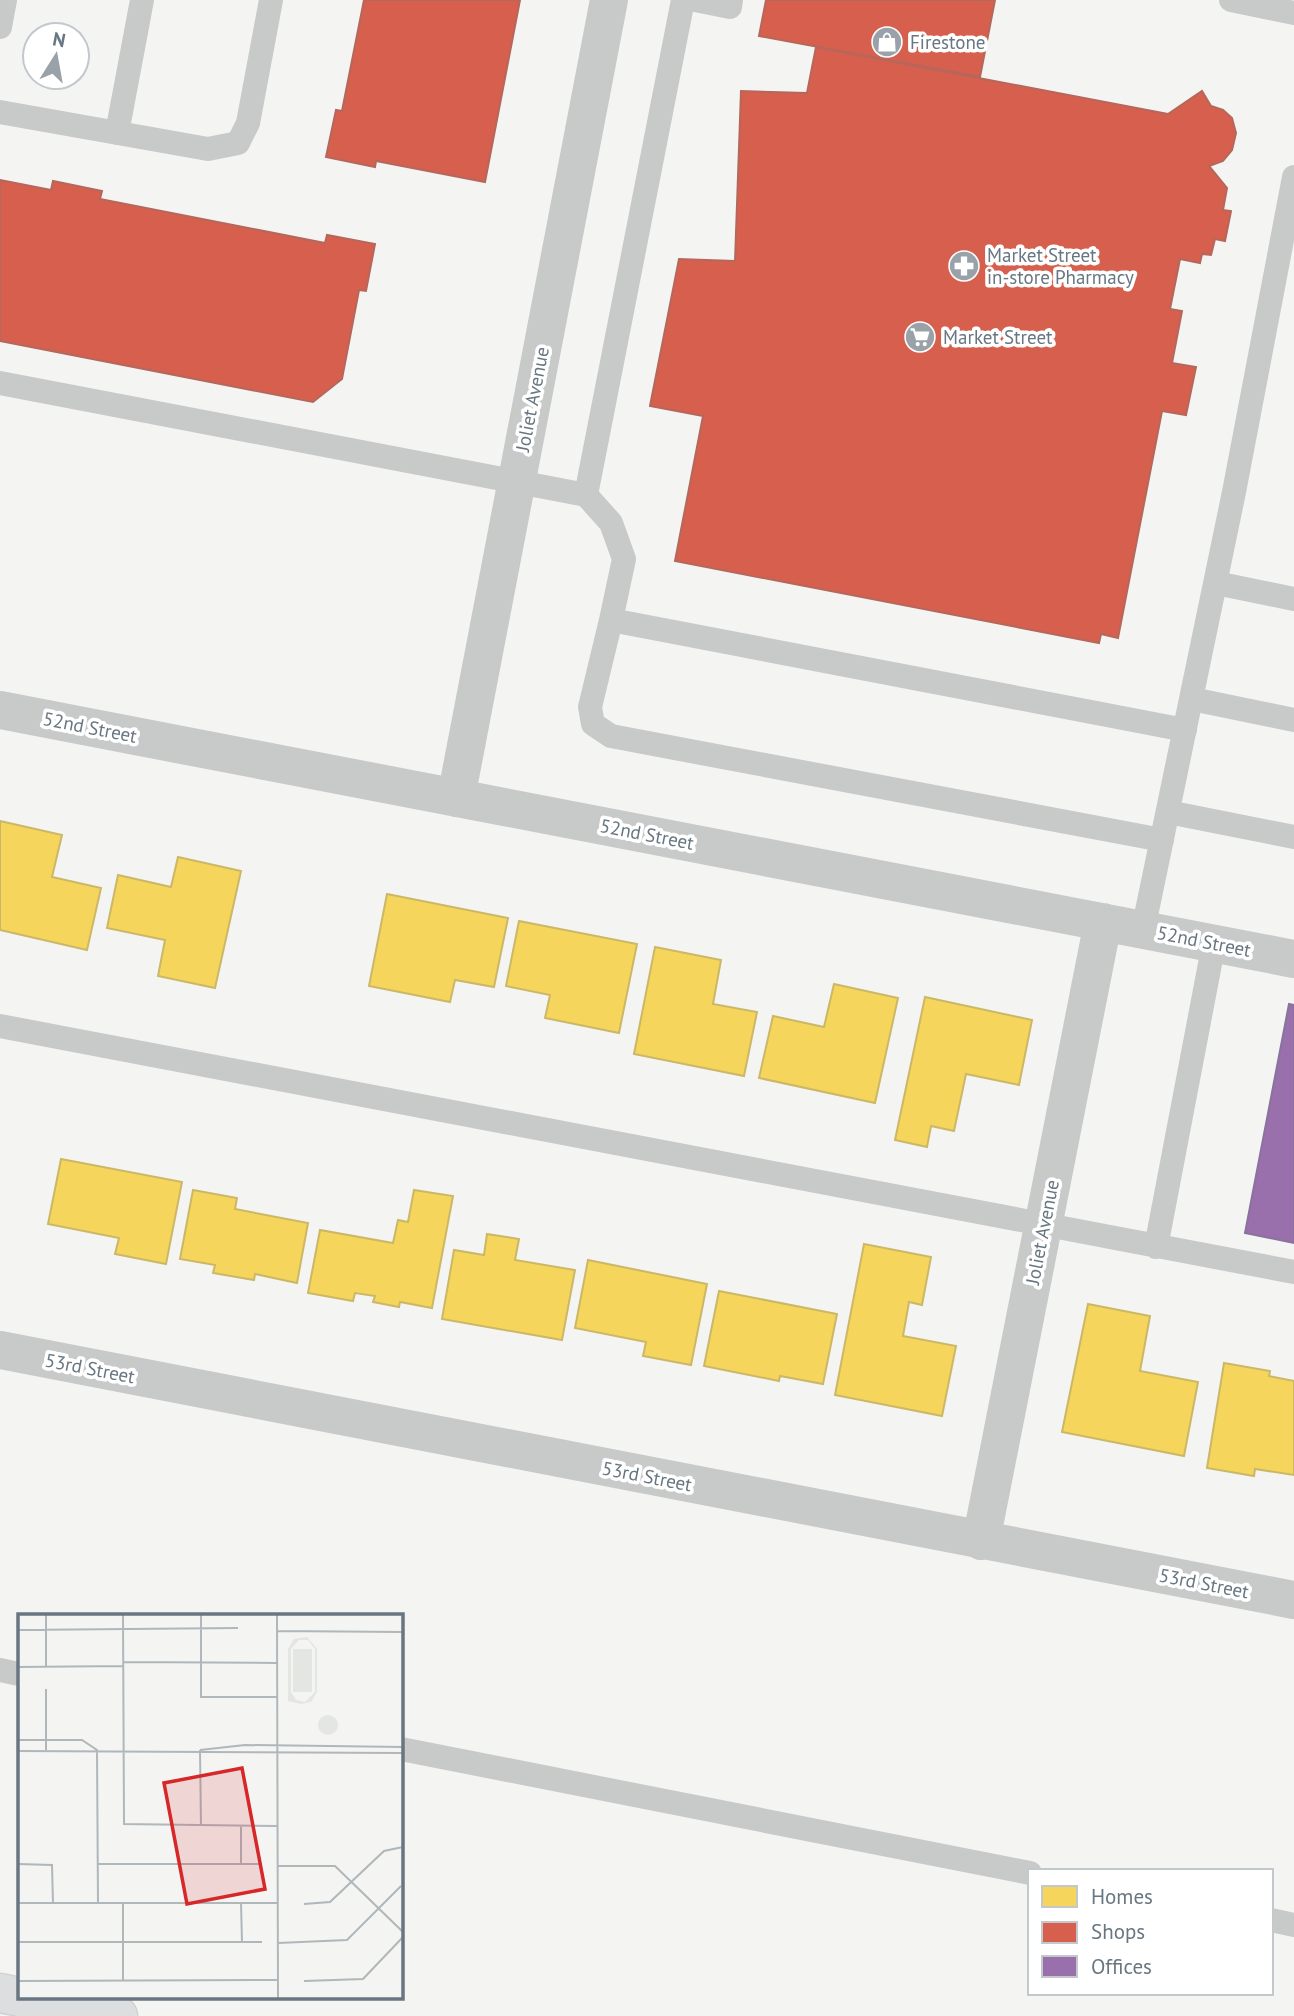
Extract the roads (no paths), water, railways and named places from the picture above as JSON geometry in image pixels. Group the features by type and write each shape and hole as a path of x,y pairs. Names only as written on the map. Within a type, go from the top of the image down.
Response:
{"street":[{"name":"Joliet Avenue","path":"456,798 609,0"},
{"name":"52nd Street","path":"0,710 1294,959"},
{"name":"Joliet Avenue","path":"981,1541 1103,922"},
{"name":"53rd Street","path":"0,1350 1294,1600"},
{"path":"0,1993 18,1997"},
{"path":"26,1998 118,2016"}],"lane":[{"path":"0,27 5,0"},
{"path":"117,133 142,0"},
{"path":"0,112 208,149 238,143 247,123 271,0"},
{"path":"586,495 683,0"},
{"path":"695,0 730,7 731,0"},
{"path":"1231,0 1294,13"},
{"path":"1143,930 1216,583 1294,177"},
{"path":"0,383 586,495 611,523 624,559 590,707 593,724 611,736 1162,841"},
{"path":"1216,583 1294,599"},
{"path":"611,620 1185,730"},
{"path":"1192,699 1294,720"},
{"path":"1168,812 1294,837"},
{"path":"1156,1247 1214,943"},
{"path":"0,1026 1294,1272"},
{"path":"0,1670 18,1674"},
{"path":"402,1749 1028,1873"},
{"path":"1273,1920 1294,1925"}],"place":[{"name":"Firestone","path":"887,42"},
{"name":"Market Street in-store Pharmacy","path":"964,266"},
{"name":"Market Street","path":"920,337"}]}
